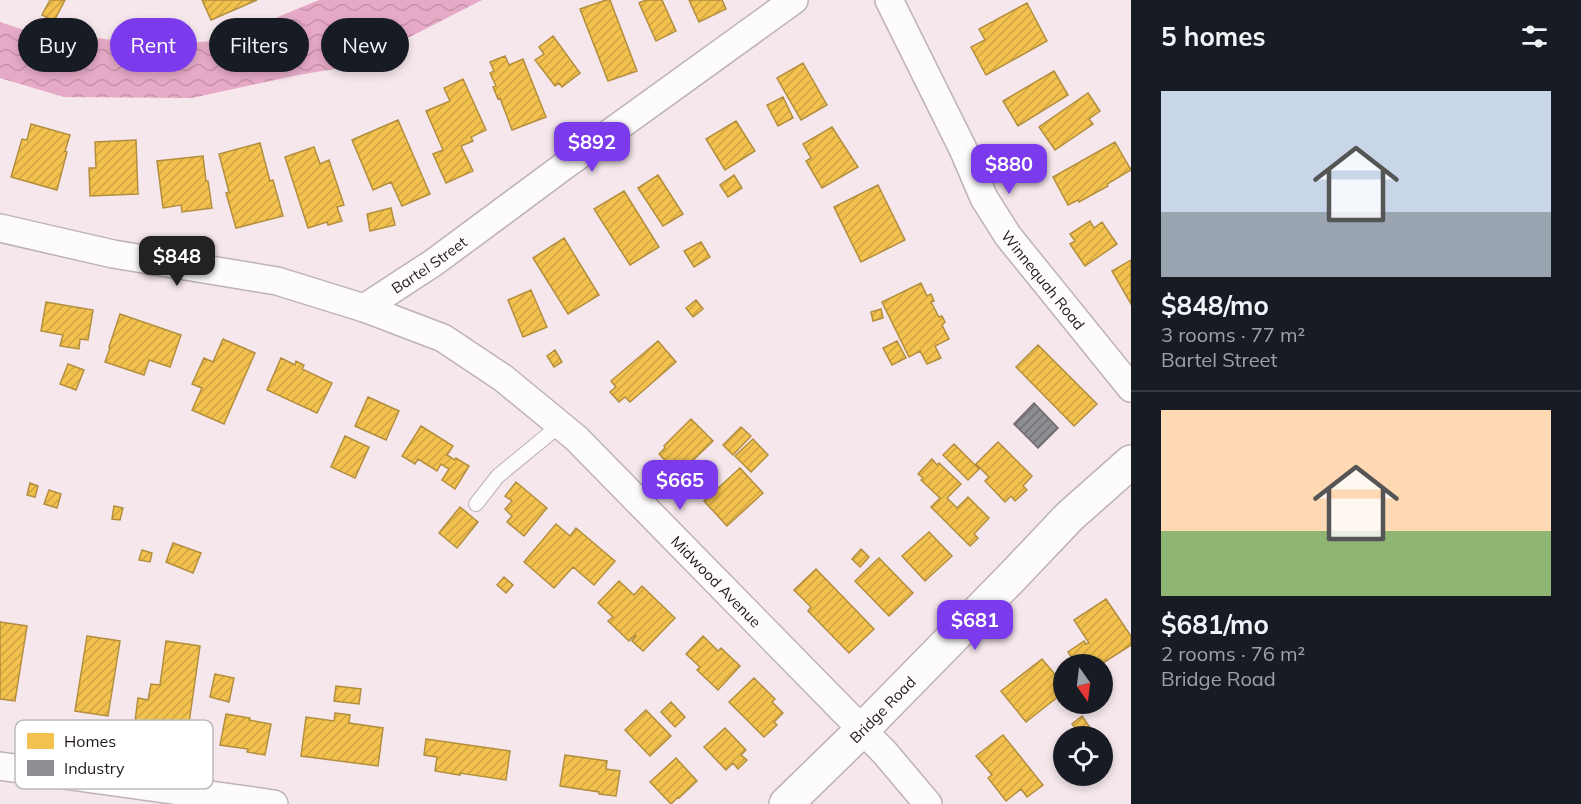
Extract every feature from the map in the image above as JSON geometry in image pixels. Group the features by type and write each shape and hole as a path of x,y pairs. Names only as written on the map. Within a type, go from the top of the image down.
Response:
{"street":[{"name":"Bartel Street","path":"364,308 433,263 794,0"},
{"name":"Winnequah Road","path":"889,0 963,149 984,198 1008,236 1131,388"},
{"path":"0,228 113,254 277,281 364,308"},
{"name":"Midwood Avenue","path":"364,308 443,338 453,344 504,378 584,446 885,753 928,804"},
{"name":"Bridge Road","path":"786,804 862,730 1070,516 1131,462"},
{"path":"0,766 15,768"},
{"path":"166,789 274,804"}],"lane":[{"path":"476,504 498,476 560,425"}],"water":[{"path":"319,0 482,0 409,37 409,18 321,18 321,71 192,98 64,97 0,78 0,22 18,28 18,72 98,72 98,38 110,40 110,72 197,72 197,42 209,41 209,72 309,72 309,18 275,18"}],"building: Homes":[{"path":"50,0 65,0 56,18 42,15"},
{"path":"202,0 257,0 216,18 210,18"},
{"path":"610,0 637,71 608,81 580,9"},
{"path":"646,0 662,0 676,31 656,41 639,3"},
{"path":"689,0 722,0 726,9 699,22"},
{"path":"1027,3 1047,41 986,75 971,47 985,40 979,29"},
{"path":"553,36 580,73 562,87 559,83 555,86 535,60 544,54 539,47"},
{"path":"505,56 509,65 523,59 546,117 512,130 500,98 498,99 493,87 496,86 490,73 494,71 490,62"},
{"path":"803,63 827,105 801,120 777,78"},
{"path":"1054,71 1068,95 1018,126 1003,101"},
{"path":"463,79 486,130 471,137 473,141 461,146 473,171 446,183 433,154 443,150 426,111 450,101 444,88"},
{"path":"1088,93 1100,111 1089,119 1093,124 1055,150 1039,127"},
{"path":"783,97 793,118 778,126 767,105"},
{"path":"398,120 430,194 402,206 391,182 373,190 352,140"},
{"path":"736,121 755,151 725,170 706,139"},
{"path":"31,124 70,135 57,190 11,177 22,139 27,140"},
{"path":"832,127 858,167 822,188 806,161 811,158 803,144"},
{"path":"136,140 138,194 90,196 89,168 96,168 95,142"},
{"path":"1115,142 1131,170 1107,184 1108,186 1079,202 1078,200 1068,205 1053,177"},
{"path":"260,143 270,181 273,180 283,216 236,228 226,193 229,192 219,154"},
{"path":"314,147 320,164 329,160 344,205 337,207 342,221 328,225 327,222 308,228 285,157"},
{"path":"203,156 212,208 182,212 181,205 163,208 157,161"},
{"path":"658,175 683,214 663,226 638,188"},
{"path":"734,175 742,188 728,197 720,185"},
{"path":"878,185 905,240 861,262 834,207"},
{"path":"624,191 659,247 630,265 594,209"},
{"path":"391,208 395,225 370,231 367,214"},
{"path":"1090,221 1094,228 1102,222 1117,244 1085,266 1070,244 1075,241 1070,234"},
{"path":"564,238 599,295 568,314 533,258"},
{"path":"701,242 710,257 694,267 684,251"},
{"path":"1131,260 1131,304 1112,271"},
{"path":"921,283 927,296 931,294 934,301 931,302 939,317 942,316 945,322 942,325 949,339 935,346 941,358 927,364 920,351 909,357 882,302"},
{"path":"531,290 547,327 523,337 508,300"},
{"path":"696,300 703,309 693,317 686,308"},
{"path":"46,302 93,310 88,340 80,339 79,349 60,346 63,335 41,331"},
{"path":"881,309 883,318 873,321 871,312"},
{"path":"120,314 181,335 170,367 149,360 144,375 105,362"},
{"path":"223,339 255,353 224,424 192,410 202,388 192,384 204,358 213,362"},
{"path":"658,341 676,362 630,402 625,397 619,402 610,392 616,387 611,381"},
{"path":"897,341 906,358 892,365 883,348"},
{"path":"1038,345 1097,404 1074,426 1016,367"},
{"path":"555,350 562,362 554,367 547,356"},
{"path":"281,358 295,365 296,361 304,365 302,369 332,383 317,413 267,390"},
{"path":"68,364 84,370 76,390 60,384"},
{"path":"368,397 399,411 386,440 355,426"},
{"path":"691,419 713,441 685,468 683,466 677,472 659,454"},
{"path":"421,426 453,446 447,455 469,466 455,489 442,480 449,469 441,464 437,471 418,459 415,464 402,456"},
{"path":"741,427 751,436 733,455 723,445"},
{"path":"345,436 369,447 355,478 331,467"},
{"path":"753,439 768,455 751,472 735,456"},
{"path":"998,442 1032,476 1023,486 1027,490 1015,501 1011,496 1005,502 985,481 989,477 976,464"},
{"path":"954,444 979,469 968,480 943,455"},
{"path":"932,459 961,484 947,498 957,508 968,497 989,518 974,534 978,538 970,546 931,507 940,498 921,480 923,478 918,474"},
{"path":"740,468 763,493 727,526 704,501"},
{"path":"516,482 547,508 524,536 507,522 512,516 505,509 512,501 505,496"},
{"path":"30,483 38,486 35,497 27,495"},
{"path":"49,490 61,494 57,508 44,504"},
{"path":"114,506 123,508 120,520 112,519"},
{"path":"460,507 478,522 457,548 439,533"},
{"path":"556,524 570,536 576,528 615,561 594,585 573,567 554,588 524,562"},
{"path":"929,532 952,556 925,581 902,556"},
{"path":"173,543 201,553 193,573 166,562"},
{"path":"861,549 869,557 860,567 852,559"},
{"path":"142,550 152,553 150,562 139,560"},
{"path":"879,558 913,593 889,616 855,581"},
{"path":"816,569 874,629 849,653 808,611 811,607 794,590"},
{"path":"504,577 513,585 506,593 497,585"},
{"path":"619,581 634,595 642,586 675,618 643,651 632,641 636,636 629,641 608,621 613,617 598,603"},
{"path":"1106,599 1131,636 1131,645 1113,657 1113,654 1069,654 1068,652 1084,641 1086,644 1089,643 1074,620"},
{"path":"0,622 27,626 15,701 0,699"},
{"path":"87,636 120,641 108,716 75,711"},
{"path":"703,636 718,651 721,648 740,666 718,690 697,670 700,667 686,654"},
{"path":"166,641 200,646 189,720 135,720 138,698 148,700 151,684 160,685"},
{"path":"1042,659 1053,672 1053,701 1026,722 1001,691"},
{"path":"215,674 234,678 229,702 210,697"},
{"path":"754,678 775,699 772,702 783,713 774,722 777,725 764,737 729,702"},
{"path":"336,686 361,689 359,704 334,701"},
{"path":"671,702 685,717 675,727 661,712"},
{"path":"646,710 671,736 650,756 625,730"},
{"path":"335,713 350,715 349,723 383,728 378,766 301,756 306,717 334,721"},
{"path":"226,714 271,724 265,755 247,752 248,749 220,745"},
{"path":"1082,716 1089,726 1074,726 1072,724"},
{"path":"725,728 746,750 741,755 747,760 738,769 733,763 726,770 704,747"},
{"path":"1003,735 1043,785 1027,797 1021,789 1006,801 988,778 992,775 976,756"},
{"path":"426,739 510,751 506,780 435,771 437,757 424,755"},
{"path":"565,755 607,761 606,769 620,771 616,796 560,786"},
{"path":"676,758 697,781 671,804 650,782"}],"building: Industry":[{"path":"1034,403 1058,428 1038,448 1014,424"}]}
